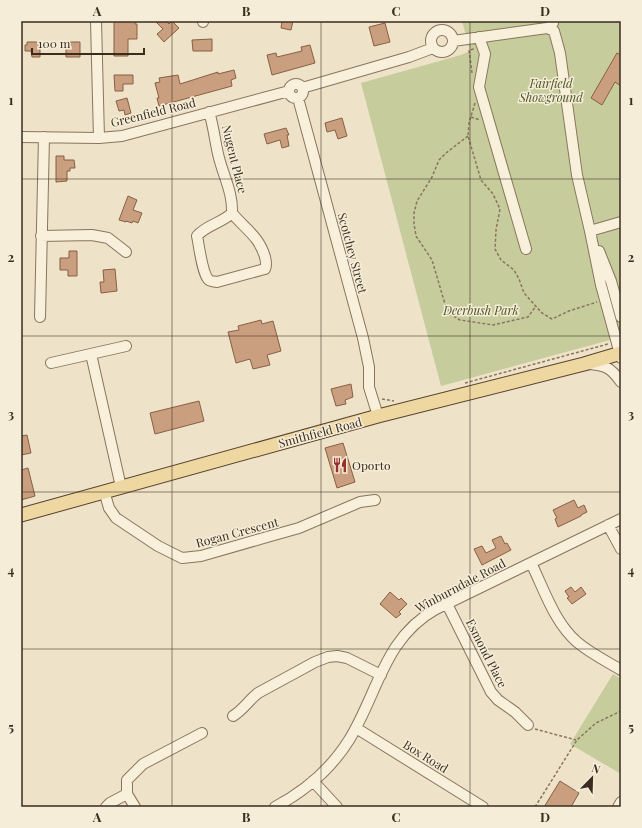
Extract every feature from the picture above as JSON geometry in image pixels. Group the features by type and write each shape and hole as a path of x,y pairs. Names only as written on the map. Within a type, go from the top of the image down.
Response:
{"main road":[{"name":"Smithfield Road","path":"21,515 378,416 621,355"}],"street":[{"path":"96,21 99,138"},
{"path":"453,41 547,28 553,24 560,53 577,176 601,285 621,355"},
{"path":"444,25 450,33 453,41 451,47 446,52 438,52 431,44 431,37 444,25"},
{"path":"478,37 485,54 479,87 526,249"},
{"path":"302,88 409,57 433,48"},
{"path":"293,84 298,84 302,88 303,93 298,98 292,96 289,91 293,84"},
{"name":"Greenfield Road","path":"21,137 99,138 122,136 289,91"},
{"name":"Scotchey Street","path":"298,98 363,338 369,367 369,387 378,416"},
{"name":"Nugent Place","path":"209,112 215,129 219,159 232,203 232,213"},
{"path":"40,317 44,137"},
{"path":"232,213 258,240 262,248 266,266 265,269 262,270 217,282 211,281 205,270 197,236 206,228 225,220 232,213"},
{"path":"590,231 621,222"},
{"path":"590,231 611,281 621,317"},
{"path":"41,236 92,235 108,238 126,252"},
{"path":"616,296 621,307"},
{"path":"51,363 126,346"},
{"path":"91,354 121,487"},
{"path":"584,364 602,365 607,367 621,382"},
{"name":"Rogan Crescent","path":"104,492 109,508 116,518 158,546 182,558 202,556 299,528 360,502 375,500"},
{"name":"Winburndale Road","path":"275,807 298,793 313,781 343,749 356,728 394,649 407,631 420,619 531,562 621,519"},
{"path":"608,525 621,549"},
{"path":"531,562 558,618 570,635 583,646 621,670"},
{"name":"Esmond Place","path":"448,604 491,692 498,700 515,712 528,725"},
{"path":"233,716 258,693 315,662 328,657 337,656 347,658 381,675"},
{"name":"Box Road","path":"356,728 483,807"},
{"path":"135,807 127,794 127,780 143,764 202,733"},
{"path":"313,781 337,807"},
{"path":"106,807 110,803 127,794"},
{"path":"618,807 621,802"}],"path":[{"path":"468,136 439,160 432,177 417,201 414,213 416,236 432,260 445,304 450,314 460,320 493,325 528,317 536,306"},
{"path":"460,384 608,344 611,341"},
{"path":"378,400 384,398 399,401"},
{"path":"535,807 577,740 596,723 621,712"},
{"path":"528,725 539,731 577,740"}],"green space":[{"path":"462,21 621,21 621,337 441,386 361,83 461,55 470,51"},
{"path":"613,674 621,679 621,774 570,744"}],"building":[{"path":"114,21 135,21 135,24 137,24 137,39 128,39 128,56 114,56"},
{"path":"155,21 166,21 169,24 172,21 179,28 164,42 157,34 163,29"},
{"path":"282,21 293,21 291,30 281,28"},
{"path":"385,23 390,42 374,46 369,27"},
{"path":"212,39 212,51 193,51 192,40"},
{"path":"27,42 40,42 40,57 32,57 31,51 25,51 25,45 27,45"},
{"path":"66,42 80,42 80,57 66,57"},
{"path":"310,45 315,63 272,75 267,55 276,53 277,57 302,51 301,47"},
{"path":"617,53 621,55 621,86 615,82 602,105 591,98"},
{"path":"234,70 236,78 231,80 232,86 159,106 157,98 159,98 155,83 160,82 159,78 178,75 180,84 218,72 218,74"},
{"path":"114,75 133,75 133,84 123,84 123,91 115,91"},
{"path":"127,98 131,113 125,115 124,110 119,111 116,101"},
{"path":"342,118 347,136 338,139 335,130 327,132 325,123"},
{"path":"286,128 289,135 287,135 289,146 282,148 280,140 267,144 264,134"},
{"path":"56,156 64,156 64,160 74,160 75,168 70,168 70,171 67,171 67,181 56,182"},
{"path":"128,196 137,200 133,210 142,213 138,223 119,220"},
{"path":"69,251 77,251 77,276 68,276 68,270 60,270 60,258 69,258"},
{"path":"115,269 117,291 101,293 100,282 104,282 103,270"},
{"path":"261,320 262,324 273,321 281,351 267,355 270,365 253,369 250,359 236,363 228,332 239,330 238,326"},
{"path":"351,384 353,397 345,400 346,404 336,406 331,389"},
{"path":"199,401 204,421 155,434 150,413"},
{"path":"27,435 31,453 21,455 21,436"},
{"name":"Oporto","path":"343,443 355,482 337,488 325,448"},
{"path":"28,468 35,496 21,500 21,470"},
{"path":"574,500 578,508 584,505 587,512 558,527 555,519 557,518 553,510"},
{"path":"501,536 505,544 507,543 511,550 482,565 474,549 482,546 486,553 496,548 492,540"},
{"path":"571,587 575,592 581,587 586,594 572,604 567,598 569,597 565,591"},
{"path":"390,592 399,600 401,598 407,604 399,612 401,614 396,618 380,604"},
{"path":"560,781 579,793 571,807 544,807"}],"place":[{"name":"Oporto","path":"340,465"}],"park label":[{"name":"Fairfield Showground","path":"551,90"},
{"name":"Deerbush Park","path":"481,310"}]}
